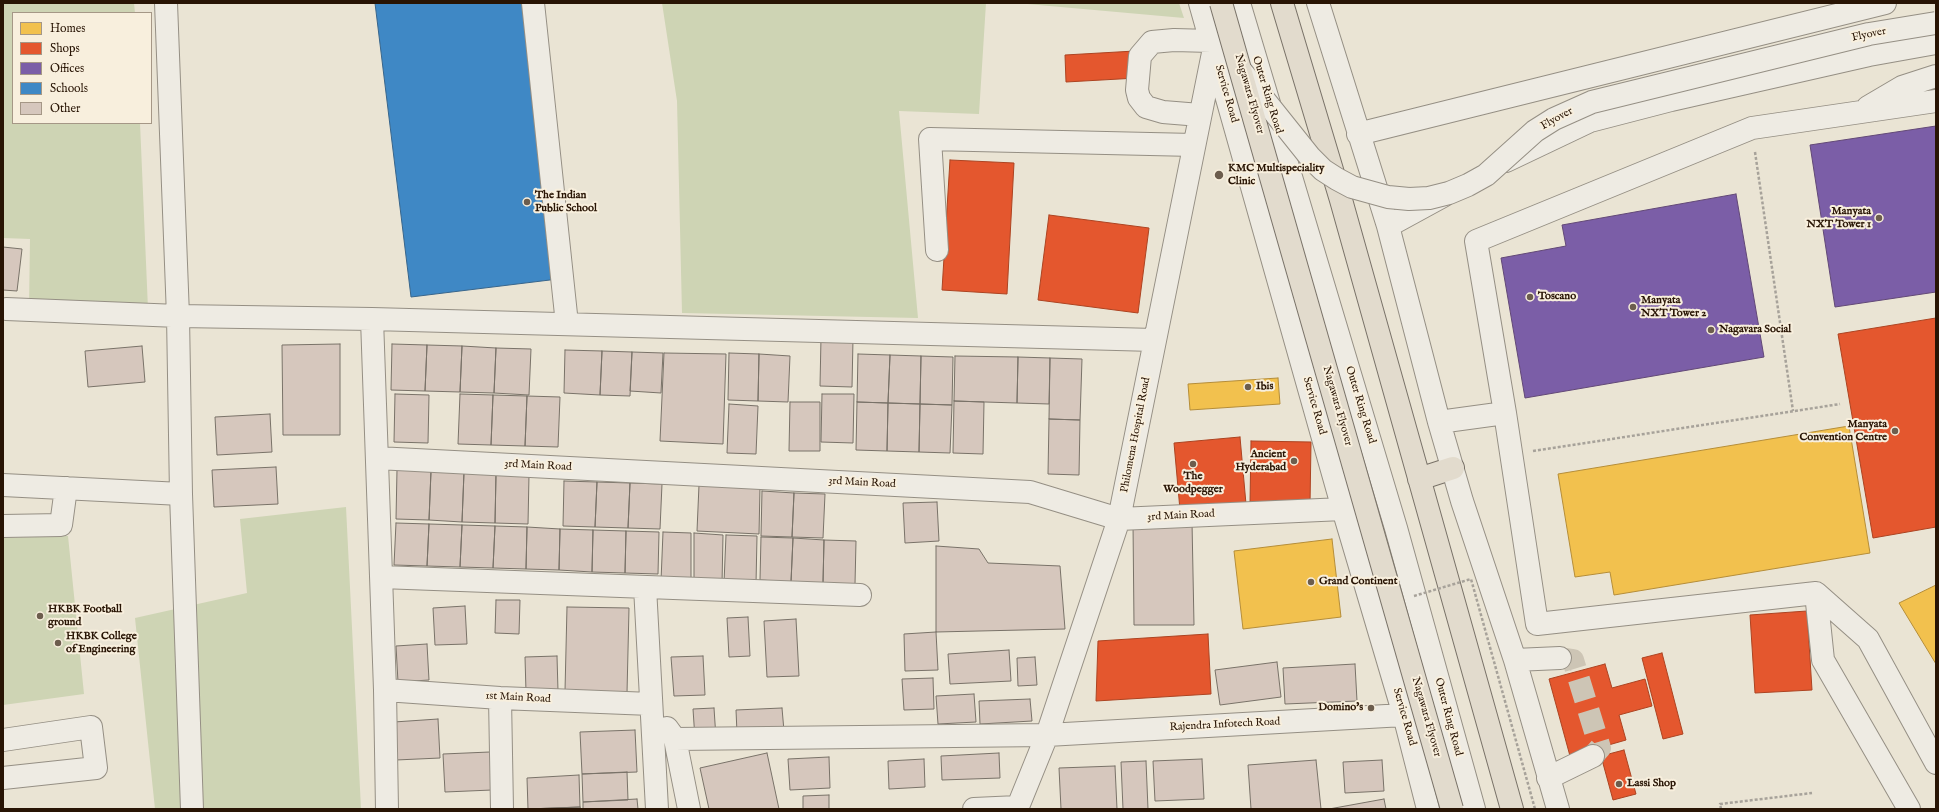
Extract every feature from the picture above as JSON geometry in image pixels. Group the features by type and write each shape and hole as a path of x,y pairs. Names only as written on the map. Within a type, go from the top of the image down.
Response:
{"highway":[{"name":"Nagawara Flyover","path":"1221,3 1452,809"},
{"path":"1282,3 1341,200 1512,809"},
{"path":"1419,479 1453,468"}],"street":[{"path":"166,3 178,316 181,494 192,809"},
{"path":"533,3 567,324"},
{"name":"Service Road","path":"1200,3 1343,509 1404,715 1428,809"},
{"name":"Outer Ring Road","path":"1239,3 1396,528 1474,809"},
{"path":"1318,3 1388,226 1439,422 1462,501 1515,660 1558,809"},
{"path":"1358,134 1885,3"},
{"name":"Flyover","path":"1242,72 1310,157 1323,170 1352,187 1388,197 1429,198 1449,193 1468,185 1491,170 1535,131 1560,116 1592,102 1869,34 1936,22"},
{"path":"1200,115 1163,112 1146,107 1139,98 1137,90 1140,56 1152,42 1174,40 1212,45"},
{"path":"1388,226 1520,153 1590,121 1671,100 1869,55 1936,43"},
{"name":"Philomena Hospital Road","path":"1018,808 1047,735 1119,519 1200,115 1212,45"},
{"path":"1858,112 1902,87 1936,76"},
{"path":"1936,101 1752,128 1476,241 1505,413 1537,624 1816,593 1868,640 1936,764"},
{"path":"937,250 930,139 1194,145"},
{"path":"6,309 178,316 372,319 1154,340"},
{"path":"372,319 385,690 386,809"},
{"path":"1439,422 1505,413"},
{"name":"3rd Main Road","path":"377,458 1030,492 1119,519 1343,509"},
{"path":"3,485 181,494"},
{"path":"3,526 61,525 66,488"},
{"path":"381,577 860,596"},
{"path":"645,587 656,809"},
{"path":"1816,593 1823,660 1909,809"},
{"path":"1515,660 1560,658"},
{"name":"1st Main Road","path":"385,690 500,698 651,704"},
{"path":"500,698 502,809"},
{"path":"651,704 675,739 689,809"},
{"name":"Rajendra Infotech Road","path":"675,739 1047,735 1404,715"},
{"path":"3,740 90,727 96,768 3,778"},
{"path":"1548,778 1593,756"},
{"path":"974,809 1018,808"}],"path":[{"path":"1752,128 1793,411"},
{"path":"1511,454 1840,404"},
{"path":"1410,597 1471,580 1535,809"},
{"path":"1721,809 1720,804 1812,793"}],"green space":[{"path":"3,3 134,3 135,12 12,12 12,124 140,124 148,309 29,308 30,239 3,238"},
{"path":"662,3 986,3 979,114 899,111 918,318 682,313 677,101"},
{"path":"1016,3 1179,3 1184,18"},
{"path":"346,507 361,809 155,809 135,618 247,593 240,519"},
{"name":"HKBK Football ground","path":"68,536 84,694 3,705 3,538"}],"building: Homes":[{"path":"1278,378 1280,404 1190,410 1188,384"},
{"path":"1849,426 1870,553 1614,595 1610,572 1575,577 1558,474"},
{"path":"1332,539 1341,617 1243,629 1234,551"},
{"path":"1936,585 1936,664 1899,603"}],"building: Shops":[{"path":"1135,51 1137,78 1066,82 1065,55"},
{"path":"950,160 1014,163 1007,294 942,290"},
{"path":"1049,215 1149,228 1138,313 1038,300"},
{"name":"Manyata Convention Centre","path":"1936,318 1936,527 1873,538 1838,334"},
{"path":"1240,437 1246,504 1180,510 1174,443"},
{"path":"1251,441 1311,442 1310,505 1250,504"},
{"path":"1807,611 1812,690 1755,693 1750,615"},
{"path":"1208,634 1211,694 1096,701 1098,641"},
{"path":"1662,653 1683,734 1663,739 1642,658"},
{"path":"1605,664 1612,688 1645,679 1652,706 1619,715 1626,740 1570,756 1549,679"},
{"path":"1624,750 1636,794 1613,800 1601,756"}],"building: Offices":[{"name":"Manyata NXT Tower 1","path":"1936,126 1936,292 1835,307 1810,145"},
{"name":"Manyata NXT Tower 2","path":"1736,194 1764,357 1525,398 1501,258 1566,246 1562,225"}],"building: Schools":[{"path":"375,3 525,3 558,279 411,297"}],"building: Other":[{"path":"3,247 22,249 17,291 3,290"},
{"path":"821,338 853,339 852,387 820,386"},
{"path":"340,344 340,435 283,435 282,345"},
{"path":"392,344 427,345 425,391 391,390"},
{"path":"427,345 462,346 460,392 425,391"},
{"path":"142,346 145,382 88,387 85,351"},
{"path":"462,346 496,348 494,393 460,392"},
{"path":"496,348 531,349 529,395 494,393"},
{"path":"565,350 602,351 600,395 564,393"},
{"path":"602,351 632,352 630,396 600,395"},
{"path":"632,352 663,353 661,393 630,391"},
{"path":"664,353 726,354 723,444 660,441"},
{"path":"729,353 759,354 758,401 728,400"},
{"path":"759,354 790,356 788,402 758,401"},
{"path":"858,354 890,355 888,403 857,402"},
{"path":"890,355 921,356 920,404 888,403"},
{"path":"921,356 953,357 952,405 920,404"},
{"path":"955,356 1018,357 1017,403 954,401"},
{"path":"1018,357 1050,358 1049,404 1017,403"},
{"path":"1050,358 1082,359 1080,420 1049,419"},
{"path":"395,394 429,395 428,443 394,442"},
{"path":"460,394 493,395 491,445 458,444"},
{"path":"822,394 854,394 853,443 821,442"},
{"path":"493,395 527,396 525,446 491,445"},
{"path":"527,396 560,397 558,447 525,446"},
{"path":"954,401 984,402 983,454 953,453"},
{"path":"790,402 820,402 820,451 789,451"},
{"path":"857,402 888,403 887,451 856,450"},
{"path":"888,403 920,404 919,452 887,451"},
{"path":"729,404 758,406 756,454 727,453"},
{"path":"920,404 952,405 950,453 919,452"},
{"path":"270,414 272,452 217,455 215,417"},
{"path":"1049,419 1080,420 1079,475 1048,474"},
{"path":"276,467 278,504 214,507 212,470"},
{"path":"397,470 431,471 429,520 396,519"},
{"path":"431,471 464,472 462,522 429,520"},
{"path":"464,472 496,474 495,523 462,522"},
{"path":"496,474 529,475 528,524 495,523"},
{"path":"564,481 597,482 595,527 563,526"},
{"path":"597,482 630,483 628,528 595,527"},
{"path":"630,483 662,484 660,529 628,528"},
{"path":"699,485 760,487 759,534 697,531"},
{"path":"762,491 794,493 792,537 761,536"},
{"path":"794,493 825,494 823,538 792,537"},
{"path":"937,502 939,541 905,543 903,503"},
{"path":"1133,522 1192,522 1194,625 1134,625"},
{"path":"396,523 429,524 427,566 394,565"},
{"path":"429,524 462,525 460,567 427,566"},
{"path":"462,525 495,526 493,568 460,567"},
{"path":"495,526 527,527 526,569 493,568"},
{"path":"527,527 560,529 559,570 526,569"},
{"path":"560,529 593,530 592,572 559,570"},
{"path":"593,530 626,531 625,573 592,572"},
{"path":"626,531 659,532 658,574 625,573"},
{"path":"663,532 691,533 691,582 661,581"},
{"path":"694,533 723,535 722,584 694,582"},
{"path":"726,535 757,536 756,584 724,583"},
{"path":"761,537 793,538 791,582 760,580"},
{"path":"793,538 824,540 823,583 791,582"},
{"path":"824,540 856,541 855,584 823,583"},
{"path":"936,546 979,549 988,563 1060,566 1065,629 936,632"},
{"path":"496,600 520,600 519,634 495,633"},
{"path":"465,606 467,644 435,645 433,608"},
{"path":"567,607 629,608 627,693 565,691"},
{"path":"748,617 750,656 729,657 727,618"},
{"path":"796,619 799,676 767,677 764,621"},
{"path":"936,632 938,670 905,671 904,634"},
{"path":"427,644 429,680 398,682 396,646"},
{"path":"1009,650 1011,681 950,684 948,654"},
{"path":"557,656 558,691 526,692 525,657"},
{"path":"703,656 705,695 674,696 671,657"},
{"path":"1035,657 1037,685 1018,686 1017,658"},
{"path":"1277,662 1281,697 1220,705 1215,670"},
{"path":"1355,664 1357,701 1285,704 1283,668"},
{"path":"933,678 934,709 904,710 902,679"},
{"path":"974,694 976,722 938,724 936,696"},
{"path":"1030,699 1032,721 980,724 979,701"},
{"path":"714,708 716,738 695,739 693,709"},
{"path":"782,708 784,731 737,733 736,710"},
{"path":"438,719 440,758 396,760 394,722"},
{"path":"635,730 637,772 582,774 580,732"},
{"path":"490,752 492,790 445,792 443,754"},
{"path":"767,753 779,809 709,809 700,768"},
{"path":"999,753 1000,778 942,780 941,756"},
{"path":"829,757 830,788 790,790 788,759"},
{"path":"924,759 925,787 889,789 888,761"},
{"path":"1202,759 1204,799 1155,801 1153,761"},
{"path":"1316,760 1321,809 1251,809 1248,765"},
{"path":"1382,760 1384,791 1345,793 1343,762"},
{"path":"1146,761 1148,809 1123,809 1121,762"},
{"path":"1115,766 1117,809 1061,809 1059,768"},
{"path":"627,772 628,800 583,802 582,774"},
{"path":"579,775 580,807 528,809 527,778"},
{"path":"829,795 829,809 803,809 803,796"},
{"path":"637,799 638,809 583,809 583,802"},
{"path":"1384,799 1386,809 1329,809"},
{"path":"580,807 581,809 528,809"}],"tunnel":[{"path":"1560,658 1573,660 1600,748 1593,756"}],"place":[{"name":"KMC Multispeciality Clinic","path":"1219,175"},
{"name":"The Indian Public School","path":"527,202"},
{"name":"Manyata NXT Tower 1","path":"1879,218"},
{"name":"Toscano","path":"1530,297"},
{"name":"Manyata NXT Tower 2","path":"1633,307"},
{"name":"Nagavara Social","path":"1711,330"},
{"name":"Ibis","path":"1248,387"},
{"name":"Manyata Convention Centre","path":"1895,431"},
{"name":"Ancient Hyderabad","path":"1294,461"},
{"name":"The Woodpegger","path":"1193,464"},
{"name":"Grand Continent","path":"1311,582"},
{"name":"HKBK Football ground","path":"40,616"},
{"name":"HKBK College of Engineering","path":"58,643"},
{"name":"Domino's","path":"1371,708"},
{"name":"Lassi Shop","path":"1619,784"}]}
